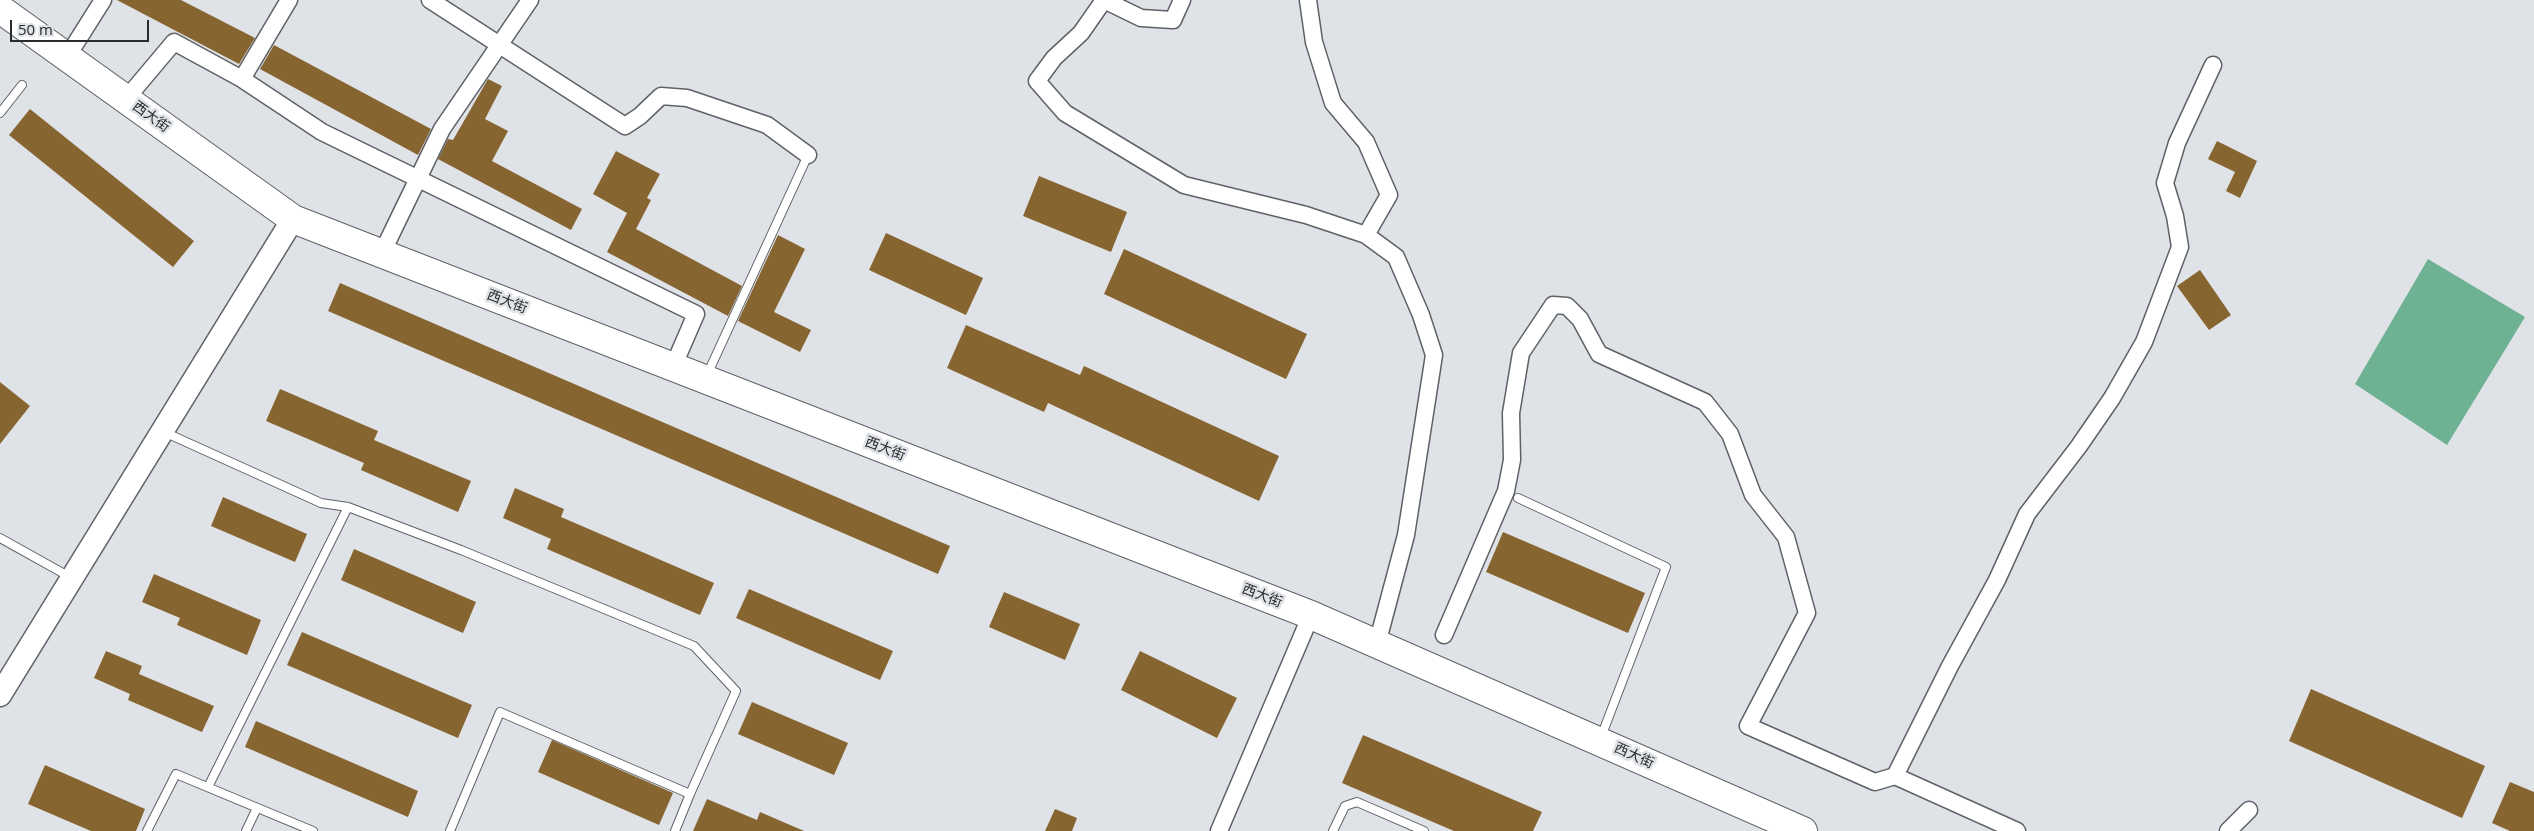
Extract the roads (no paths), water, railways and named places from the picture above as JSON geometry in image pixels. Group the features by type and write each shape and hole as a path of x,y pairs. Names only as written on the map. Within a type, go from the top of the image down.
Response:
{"highway":[{"name":"西大街","path":"0,9 293,219 1311,615 1804,831"}],"street":[{"path":"67,57 103,0"},
{"path":"242,80 289,0"},
{"path":"430,0 626,126 640,116 661,96 687,98 768,125 808,155"},
{"path":"382,254 442,128 530,0"},
{"path":"1182,0 1173,20 1141,18 1104,0 1081,33 1054,58 1037,82 1066,114 1184,185 1306,215 1366,235 1396,257 1421,315 1434,355 1406,535 1377,644"},
{"path":"1308,0 1314,42 1333,103 1366,142 1389,195 1366,235"},
{"path":"126,99 174,42 242,80 322,132 696,314 673,366"},
{"path":"1895,776 1950,666 1997,580 2027,514 2085,438 2112,398 2144,342 2180,246 2176,216 2165,183 2177,143 2213,65"},
{"path":"0,695 293,219"},
{"path":"1444,635 1506,491 1512,460 1511,413 1521,354 1553,305 1567,306 1580,319 1599,354 1706,402 1730,434 1753,495 1786,537 1807,613 1748,726 1875,782 1895,776 1983,824 2017,831"},
{"path":"1219,831 1311,615"},
{"path":"2228,831 2249,810"}],"lane":[{"path":"0,113 22,85"},
{"path":"705,379 808,155"},
{"path":"162,432 321,503 348,507 461,550 694,646 736,691 675,831"},
{"path":"1518,498 1666,568 1600,741"},
{"path":"208,787 348,507"},
{"path":"0,538 72,578"},
{"path":"450,831 500,712 690,794"},
{"path":"148,831 176,774 313,831"},
{"path":"1334,831 1345,806 1357,802 1424,831"},
{"path":"246,831 257,808"}]}
